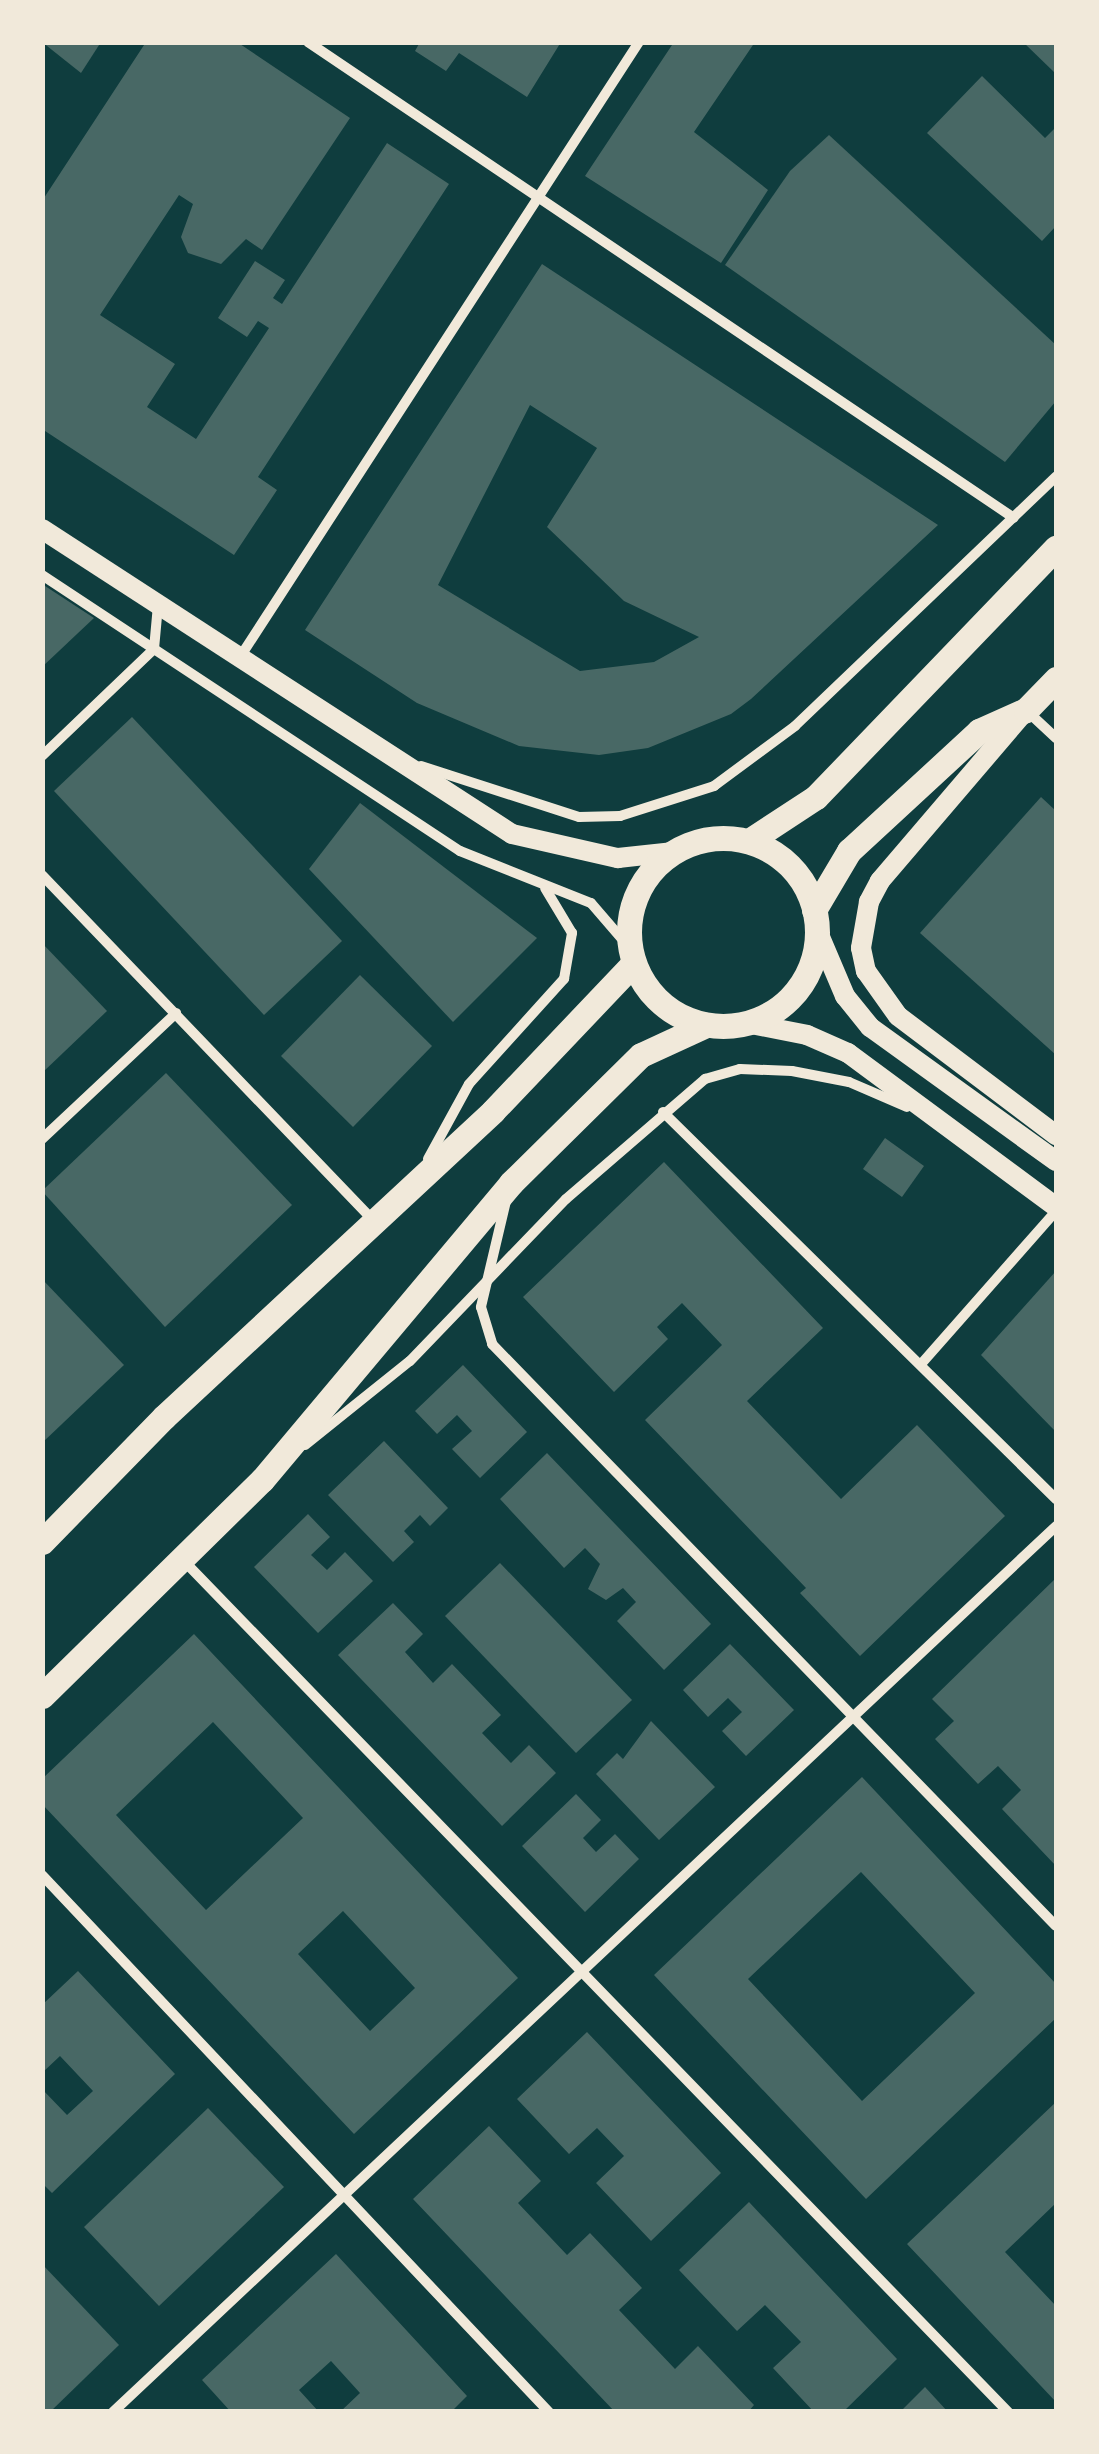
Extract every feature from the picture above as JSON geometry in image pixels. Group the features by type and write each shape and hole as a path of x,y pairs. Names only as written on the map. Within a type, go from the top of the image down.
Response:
{"main road":[{"path":"42,529 242,654 389,756 512,834 618,858 672,852 701,840 749,841 784,860 816,920 846,996 870,1027 1056,1161"},
{"path":"749,841 816,797 1056,548"},
{"path":"1056,680 880,881 860,948 877,991 898,1016 1056,1135"},
{"path":"746,1024 774,1011 797,989 812,962 816,920 864,838 979,731 1026,710"},
{"path":"42,1542 372,1219 415,1184 595,1011 631,956 637,894 672,852"},
{"path":"631,956 662,1004 706,1025"},
{"path":"42,1696 262,1480 511,1183 642,1055 706,1025 746,1024 838,1048 1056,1209"}],"street":[{"path":"308,42 1014,518"},
{"path":"242,654 640,42"},
{"path":"389,756 578,818 620,816 684,797 749,764 796,726 1056,477"},
{"path":"42,575 460,851 591,903 631,956"},
{"path":"42,756 154,649 158,604"},
{"path":"1026,710 1056,738"},
{"path":"42,875 372,1219"},
{"path":"415,1184 469,1084 564,979 572,933 556,898 537,881"},
{"path":"42,1139 176,1013"},
{"path":"262,1480 410,1361 663,1112 704,1080 764,1068 848,1082 939,1122"},
{"path":"663,1112 1056,1499"},
{"path":"511,1183 481,1307 492,1344 1056,1926"},
{"path":"922,1363 1056,1209"},
{"path":"113,2412 1056,1526"},
{"path":"182,1559 1008,2412"},
{"path":"42,1874 549,2412"}],"building":[{"path":"42,42 101,42 81,73"},
{"path":"146,42 237,42 350,118 262,250 246,239 221,264 188,253 181,237 193,204 179,195 100,315 175,364 147,407 196,439 269,328 258,321 247,337 218,318 255,261 285,280 273,298 282,304 387,143 449,184 258,477 277,490 234,555 42,429 42,201"},
{"path":"420,42 561,42 527,97 459,53 446,71 415,51"},
{"path":"674,42 755,42 694,132 768,190 721,263 585,176"},
{"path":"1023,42 1056,42 1056,74"},
{"path":"982,76 1045,138 1056,127 1056,226 1042,241 927,133"},
{"path":"829,135 1056,345 1056,401 1005,462 725,265 790,171"},
{"path":"542,264 938,525 751,699 731,714 648,748 599,755 519,746 417,703 305,630","holes":["530,405 597,448 547,527 624,601 699,637 654,662 580,671 438,585"]},
{"path":"42,584 94,618 42,667"},
{"path":"132,717 342,941 264,1015 54,791"},
{"path":"1041,797 1056,811 1056,1055 920,933"},
{"path":"360,803 537,938 453,1022 309,869"},
{"path":"42,943 107,1011 42,1073"},
{"path":"360,975 432,1046 353,1127 281,1056"},
{"path":"166,1073 292,1205 165,1327 42,1191"},
{"path":"885,1138 924,1166 902,1197 863,1169"},
{"path":"664,1162 823,1328 747,1401 841,1499 917,1425 1005,1516 860,1656 800,1593 806,1588 645,1420 722,1345 682,1303 657,1327 668,1339 614,1392 523,1297"},
{"path":"1056,1271 1056,1432 981,1355"},
{"path":"42,1279 124,1365 42,1443"},
{"path":"463,1365 527,1432 480,1478 452,1449 472,1431 457,1415 437,1434 415,1411"},
{"path":"384,1441 448,1508 430,1526 420,1515 404,1531 414,1542 393,1562 328,1495"},
{"path":"547,1453 711,1624 664,1670 617,1621 636,1602 623,1588 606,1600 588,1589 600,1564 585,1548 564,1568 500,1499"},
{"path":"308,1514 330,1537 311,1555 327,1570 345,1552 373,1581 318,1633 254,1567"},
{"path":"500,1563 632,1700 576,1753 445,1616"},
{"path":"1056,1578 1056,1866 1002,1809 1021,1790 998,1766 978,1784 935,1739 954,1721 932,1699"},
{"path":"393,1603 423,1634 405,1652 433,1683 452,1664 501,1715 482,1733 511,1763 529,1745 556,1773 502,1826 338,1655"},
{"path":"194,1634 518,1978 354,2134 42,1804 42,1779","holes":["213,1722 303,1818 206,1910 116,1815","343,1911 415,1988 370,2031 298,1954"]},
{"path":"730,1644 794,1710 746,1756 722,1731 742,1712 728,1698 708,1717 683,1690"},
{"path":"651,1721 715,1787 659,1840 596,1774 617,1753 623,1759"},
{"path":"862,1777 1056,1984 1056,2018 866,2199 654,1975","holes":["861,1872 975,1993 862,2101 748,1979"]},
{"path":"576,1794 601,1820 583,1838 596,1852 615,1834 639,1859 585,1912 522,1846"},
{"path":"78,1971 175,2074 52,2193 42,2183 42,2089 67,2115 93,2091 60,2056 42,2073 42,2005"},
{"path":"587,2032 721,2173 651,2241 596,2183 624,2156 597,2128 569,2154 517,2099"},
{"path":"1056,2102 1056,2203 1005,2252 1056,2306 1056,2402 907,2244"},
{"path":"208,2108 284,2187 159,2306 84,2227"},
{"path":"489,2126 541,2181 518,2203 567,2255 590,2233 642,2288 619,2310 675,2369 698,2346 754,2405 748,2412 615,2412 413,2199"},
{"path":"749,2202 897,2359 843,2412 814,2412 773,2368 801,2342 765,2305 737,2331 679,2270"},
{"path":"336,2254 467,2396 451,2412 340,2412 360,2393 331,2361 299,2390 319,2412 231,2412 202,2380"},
{"path":"42,2264 119,2345 50,2412 42,2412"},
{"path":"925,2387 948,2412 900,2412"}]}
